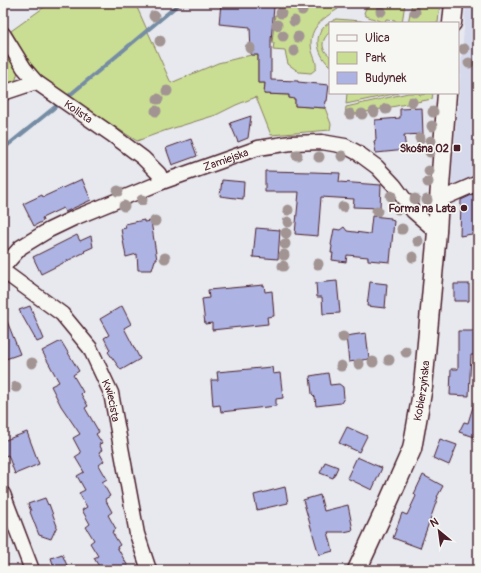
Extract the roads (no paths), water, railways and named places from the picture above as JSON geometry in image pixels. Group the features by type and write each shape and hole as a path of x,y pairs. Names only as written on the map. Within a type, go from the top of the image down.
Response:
{"street":[{"path":"452,22 454,3"},
{"name":"Kolista","path":"3,34 24,68 36,82 112,134 143,158 159,174 162,182"},
{"path":"3,93 36,82"},
{"name":"Kobierzyńska","path":"357,570 412,449 423,387 437,232 447,94"},
{"name":"Zamiejska","path":"3,267 21,247 49,230 74,218 162,182 258,148 291,143 322,142 345,146 358,153 377,167 414,211 437,232"},
{"path":"439,200 478,183"},
{"name":"Kwiecista","path":"3,270 62,314 90,348 111,393 137,534 149,570"},
{"path":"3,494 32,570"}],"waterway":[{"path":"65,99 180,3"},
{"path":"3,149 60,103"}],"place":[{"name":"Skośna 02","path":"457,148"},
{"name":"Forma na Lata","path":"464,208"}]}
